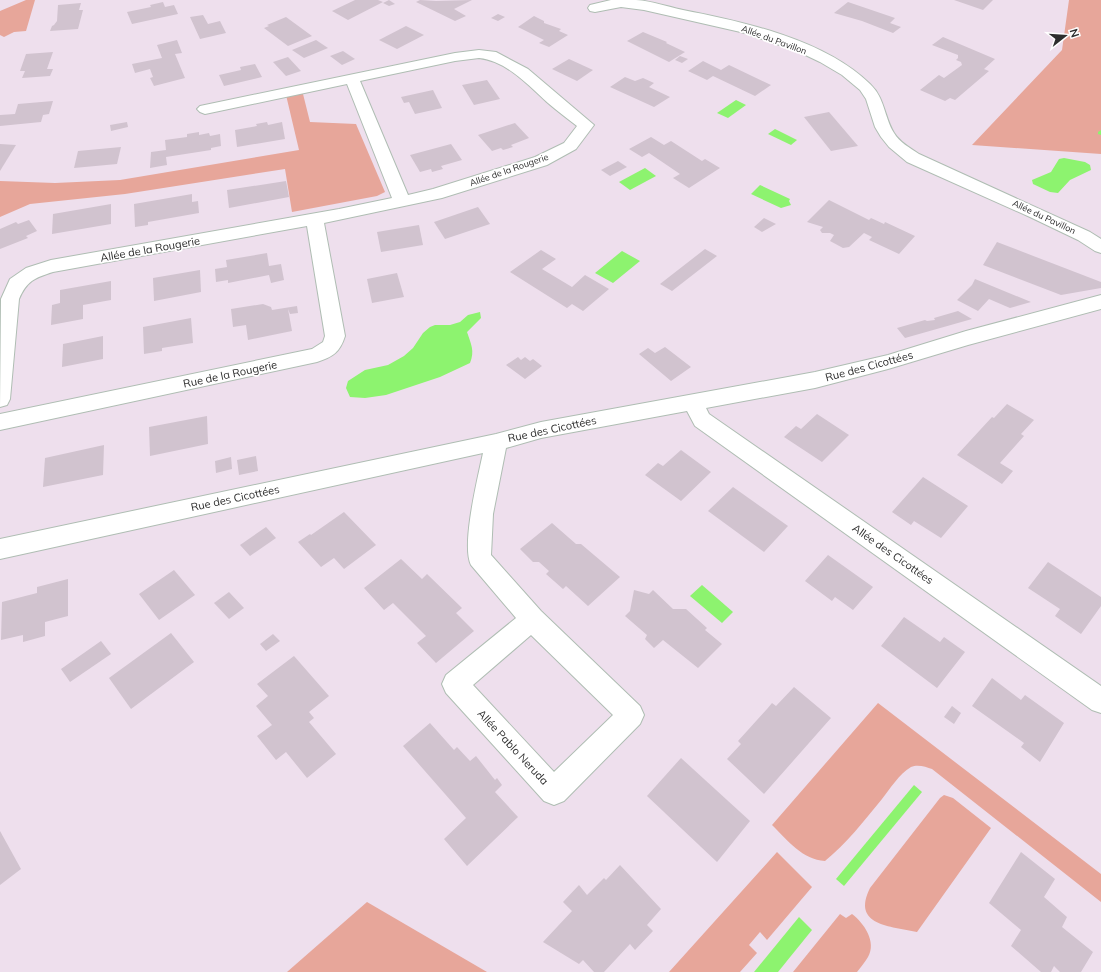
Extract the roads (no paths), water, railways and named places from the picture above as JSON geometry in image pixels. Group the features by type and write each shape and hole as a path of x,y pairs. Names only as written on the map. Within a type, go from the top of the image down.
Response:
{"street":[{"name":"Allée du Pavillon","path":"595,8 610,4 625,3 709,19 769,36 813,54 848,73 866,88 876,102 886,133 912,158 1043,216 1084,236 1101,247"},
{"name":"Allée de la Rougerie","path":"0,399 10,299 16,284 32,272 51,266 315,220 436,194 541,161 570,146 586,125 555,101 523,72 491,56 479,54 455,57 205,109"},
{"path":"352,78 402,202"},
{"name":"Rue de la Rougerie","path":"0,422 317,356 332,346 335,336 315,220"},
{"name":"Rue des Cicottées","path":"0,549 496,442 541,430 815,380 888,362 966,338 1101,302"},
{"name":"Allée des Cicottées","path":"692,402 702,420 1101,701"},
{"name":"Allée Pablo Neruda","path":"496,442 482,514 479,558 532,619 631,716 554,791 455,684 532,619"}]}
